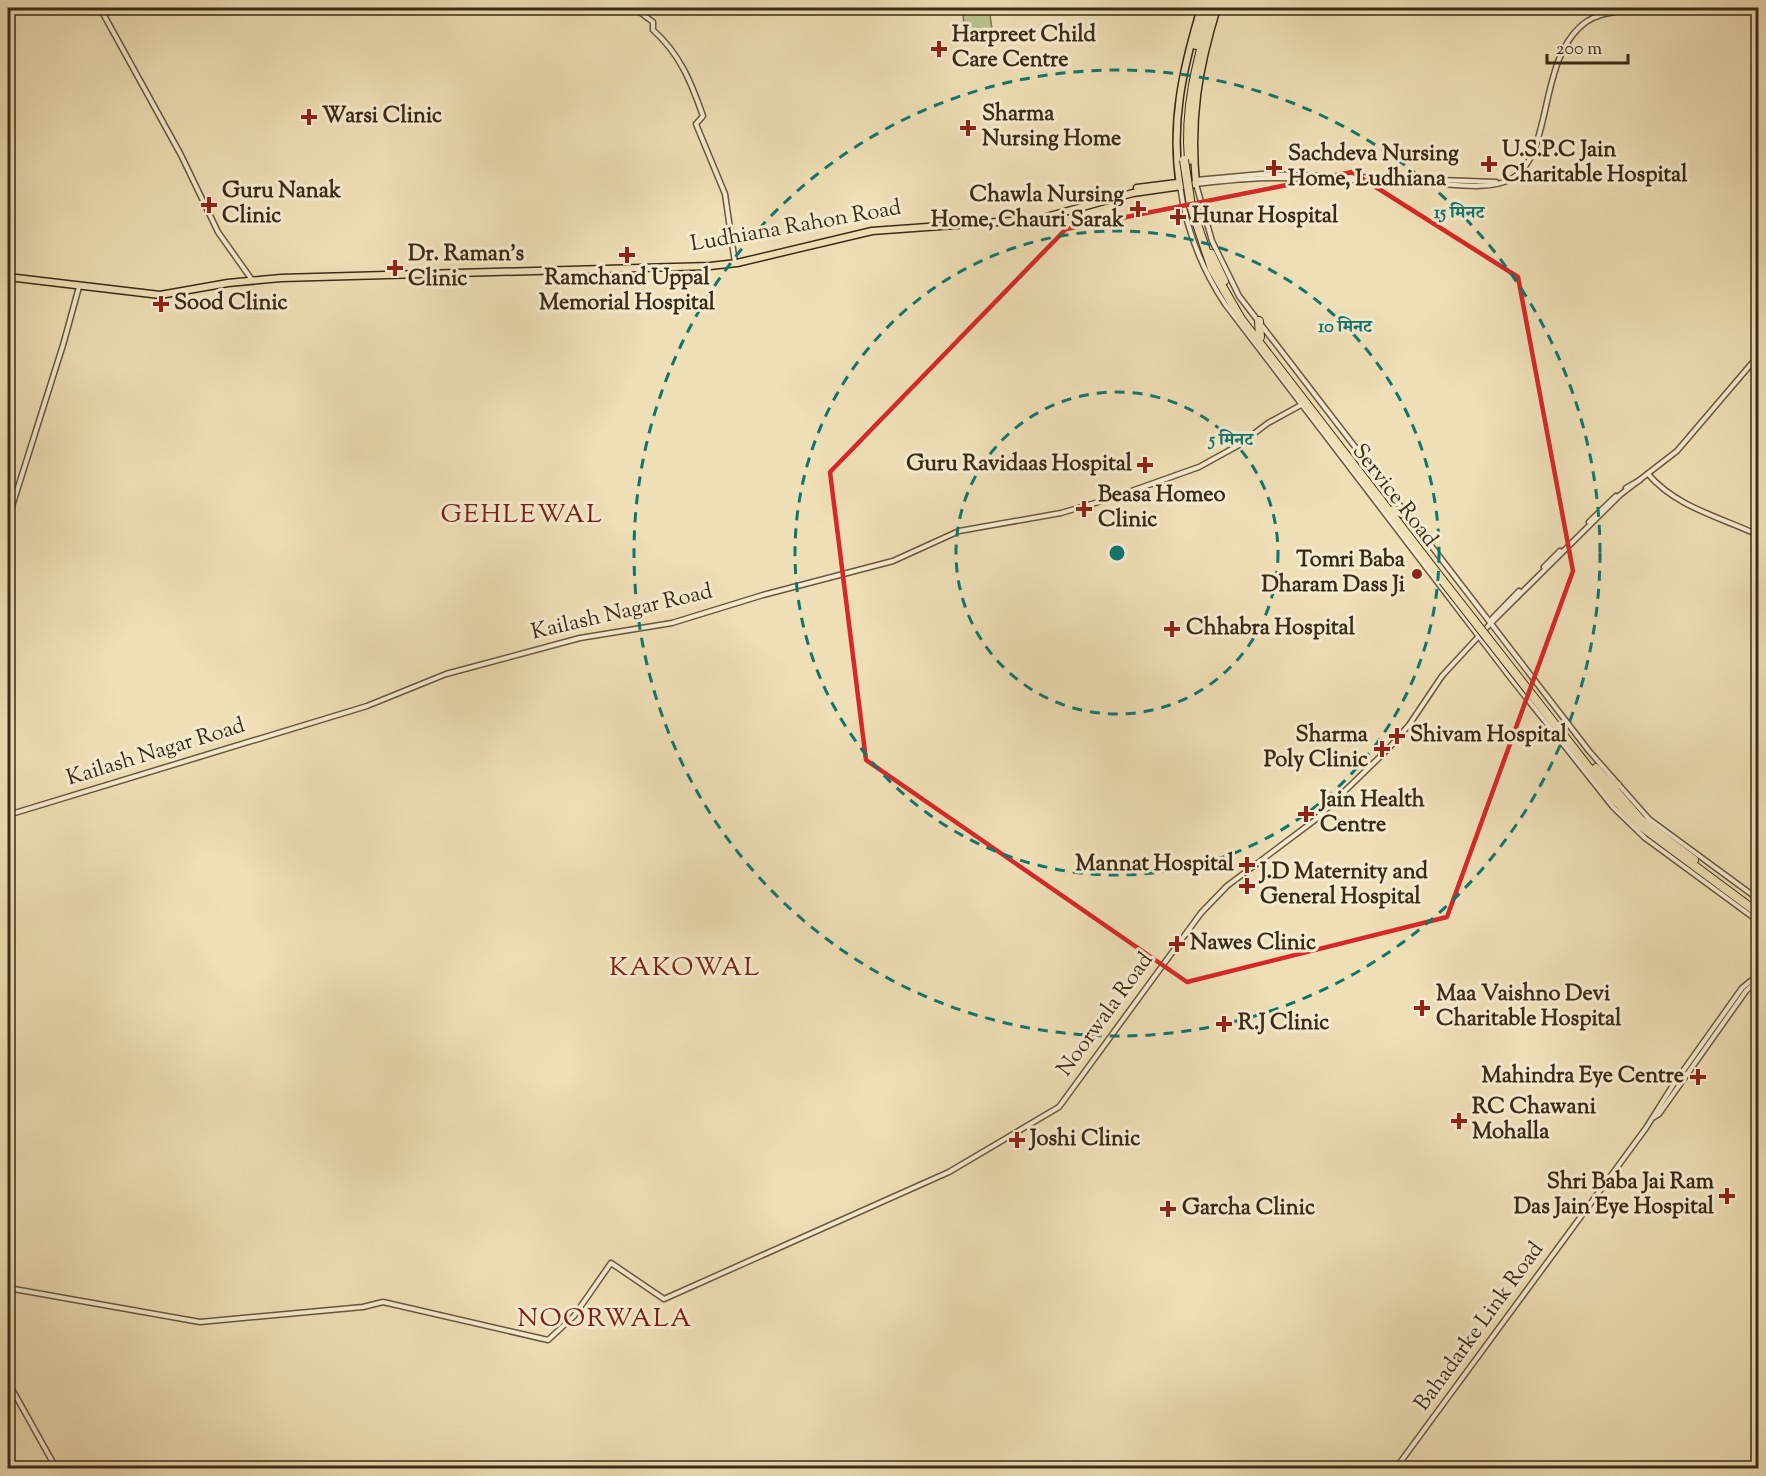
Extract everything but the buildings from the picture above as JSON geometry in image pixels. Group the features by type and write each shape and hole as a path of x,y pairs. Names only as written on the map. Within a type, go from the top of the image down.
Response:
{"highway":[{"path":"1205,8 1186,90 1186,160 1193,205 1222,279 1238,307 1258,338 1361,478 1534,693 1610,795 1638,824 1758,913"},
{"path":"1186,160 1189,106 1200,49 1212,8"},
{"path":"1259,321 1258,338 1394,510 1445,580"},
{"path":"1394,510 1407,515"},
{"path":"1534,693 1599,773 1614,785 1652,829 1758,906"}],"main road":[{"name":"Service Road","path":"1180,184 1175,142 1178,96 1205,8"},
{"name":"Service Road","path":"1196,182 1193,149 1194,105 1217,8"},
{"name":"Ludhiana Rahon Road","path":"8,277 160,295 253,280 301,276 690,267 734,261 861,230 1037,216 1134,189 1196,182"}],"street":[{"path":"100,8 181,155 218,232 253,280"},
{"path":"634,8 653,22 653,30 678,57 694,92 703,116 696,124 726,198 734,261"},
{"path":"1196,182 1297,174 1496,182 1512,178 1529,159 1557,61 1567,42 1585,23 1596,16 1633,9 1654,8"},
{"name":"Service Road","path":"1196,182 1217,254 1234,289 1614,785 1660,828 1758,898"},
{"name":"Service Road","path":"1180,184 1190,230 1213,286 1301,405 1361,478 1480,637 1622,816 1645,838 1758,921"},
{"path":"8,519 67,334 79,287"},
{"name":"Noorwala Road","path":"8,1288 204,1322 363,1307 384,1302 507,1329 546,1340 574,1316 612,1263 657,1297 664,1299 709,1281 942,1175 1059,1107 1202,913 1227,886 1316,820 1388,749 1409,725 1442,676 1480,637 1489,623 1606,508 1677,451 1758,356"},
{"name":"Kailash Nagar Road","path":"8,815 367,706 446,674 580,638 665,625 763,595 838,577 911,555 959,531 1055,514 1112,498 1199,467 1301,405"},
{"path":"1648,474 1662,490 1689,506 1758,535"},
{"name":"Bahadarke Link Road","path":"1396,1468 1653,1118 1673,1085 1742,988 1758,975"},
{"name":"Bahadarke Link Road","path":"1653,1118 1659,1114 1746,991 1758,980"},
{"path":"8,1382 56,1468"}],"highlighted area":[{"path":"1352,172 1518,277 1573,571 1447,917 1187,982 866,760 830,472 1066,229"}],"green space":[{"path":"962,8 989,8 992,29 965,31"}],"place":[{"name":"Harpreet Child Care Centre","path":"939,49"},
{"name":"Warsi Clinic","path":"309,117"},
{"name":"Sharma Nursing Home","path":"968,128"},
{"name":"U.S.P.C Jain Charitable Hospital","path":"1489,164"},
{"name":"Sachdeva Nursing Home, Ludhiana","path":"1274,168"},
{"name":"Guru Nanak Clinic","path":"209,205"},
{"name":"Chawla Nursing Home, Chauri Sarak","path":"1138,209"},
{"name":"Hunar Hospital","path":"1178,217"},
{"name":"Ramchand Uppal Memorial Hospital","path":"627,255"},
{"name":"Dr. Raman's Clinic","path":"395,268"},
{"name":"Sood Clinic","path":"161,304"},
{"name":"Guru Ravidaas Hospital","path":"1145,465"},
{"name":"Beasa Homeo Clinic","path":"1084,509"},
{"name":"Tomri Baba Dharam Dass Ji","path":"1417,574"},
{"name":"Chhabra Hospital","path":"1172,629"},
{"name":"Shivam Hospital","path":"1397,736"},
{"name":"Sharma Poly Clinic","path":"1382,749"},
{"name":"Jain Health Centre","path":"1306,814"},
{"name":"Mannat Hospital","path":"1247,865"},
{"name":"J.D Maternity and General Hospital","path":"1247,886"},
{"name":"Nawes Clinic","path":"1177,944"},
{"name":"Maa Vaishno Devi Charitable Hospital","path":"1422,1008"},
{"name":"R.J Clinic","path":"1224,1024"},
{"name":"Mahindra Eye Centre","path":"1698,1077"},
{"name":"RC Chawani Mohalla","path":"1459,1121"},
{"name":"Joshi Clinic","path":"1017,1140"},
{"name":"Shri Baba Jai Ram Das Jain Eye Hospital","path":"1727,1196"},
{"name":"Garcha Clinic","path":"1168,1209"}],"district":[{"name":"GEHLEWAL","path":"522,515"},
{"name":"KAKOWAL","path":"685,968"},
{"name":"NOORWALA","path":"605,1319"}]}
